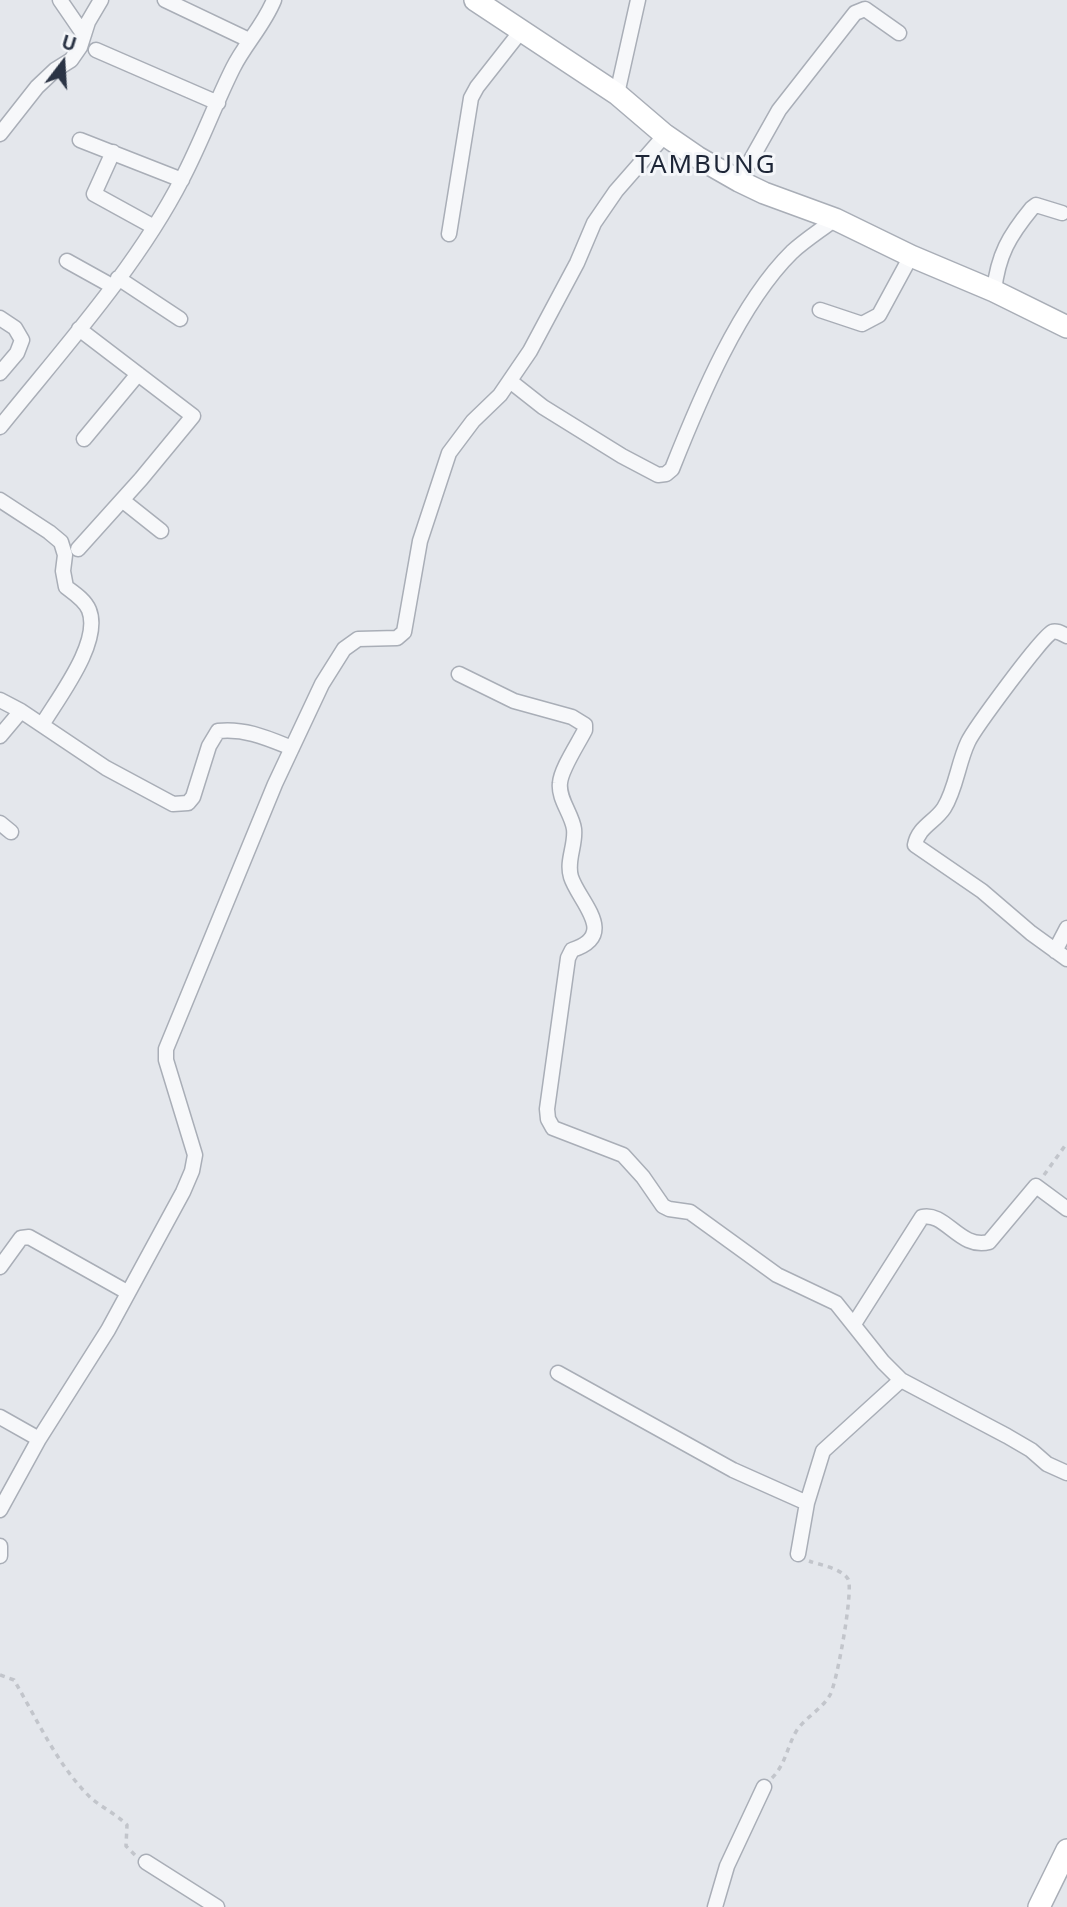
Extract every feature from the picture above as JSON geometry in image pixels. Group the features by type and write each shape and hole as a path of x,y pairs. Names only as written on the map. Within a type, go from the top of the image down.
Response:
{"main road":[{"path":"475,0 617,94 697,158 764,193 835,219 1067,327"},
{"path":"1039,1907 1067,1850"}],"street":[{"path":"60,0 84,35"},
{"path":"0,134 37,87 55,70 71,60 80,47 88,22 101,0"},
{"path":"165,0 249,40"},
{"path":"0,427 79,329 154,227 182,180 233,68 270,11 274,0"},
{"path":"617,94 638,0"},
{"path":"739,181 779,110 855,13 864,9 871,12 899,33"},
{"path":"449,234 471,98 515,26"},
{"path":"96,50 218,103"},
{"path":"0,1510 39,1439 108,1330 184,1192 195,1155 166,1060 170,1038 292,748 322,684 344,649 358,639 370,637 387,640 397,638 404,632 421,541 449,453 473,421 500,395 510,381 577,263 594,223 616,191 666,135"},
{"path":"80,139 182,180"},
{"path":"113,152 94,194 154,227"},
{"path":"994,291 1000,255 1032,208 1042,205 1062,213"},
{"path":"510,381 543,407 622,456 657,475 666,474 672,469 693,417 733,334 764,287 792,252 835,219"},
{"path":"820,310 862,324 879,315 911,256"},
{"path":"67,261 115,282 180,319"},
{"path":"0,318 15,328 22,340 17,353 0,373"},
{"path":"78,549 193,416 79,329"},
{"path":"84,439 138,374"},
{"path":"0,500 61,542 65,555 65,587 79,597 89,610 91,629 87,650 42,725"},
{"path":"122,500 161,531"},
{"path":"1067,636 1051,632 1044,637 991,705 967,744 948,800 917,836 915,845 982,891 1061,955 1067,928"},
{"path":"459,674 514,701 572,717 585,725 560,782 574,827 570,875 578,894 593,914 594,926 584,947 572,950 568,958 547,1109 553,1128 623,1154 663,1206 690,1212 777,1275 836,1303 883,1362 901,1380 1007,1436 1031,1450 1047,1464 1067,1473"},
{"path":"0,700 106,768 173,804 188,803 193,797 209,746 218,731 234,729 252,732 292,748"},
{"path":"0,736 21,711"},
{"path":"854,1324 922,1217 928,1215 935,1218 972,1243 981,1244 989,1242 1036,1185 1067,1209"},
{"path":"0,1267 21,1238 29,1237 127,1292"},
{"path":"558,1373 733,1470 807,1503"},
{"path":"799,1554 807,1503 823,1451 901,1380"},
{"path":"0,1417 39,1439"},
{"path":"0,1546 0,1556"},
{"path":"716,1907 727,1866 764,1787"},
{"path":"146,1862 217,1907"}],"path":[{"path":"1036,1185 1067,1143"},
{"path":"764,1787 782,1768 797,1731 831,1693 850,1604 851,1586 848,1578 837,1571 806,1560 799,1554"},
{"path":"0,1675 14,1680 64,1766 93,1800 116,1814 127,1825 128,1850 146,1862"}],"district":[{"name":"TAMBUNG","path":"706,166"}]}
